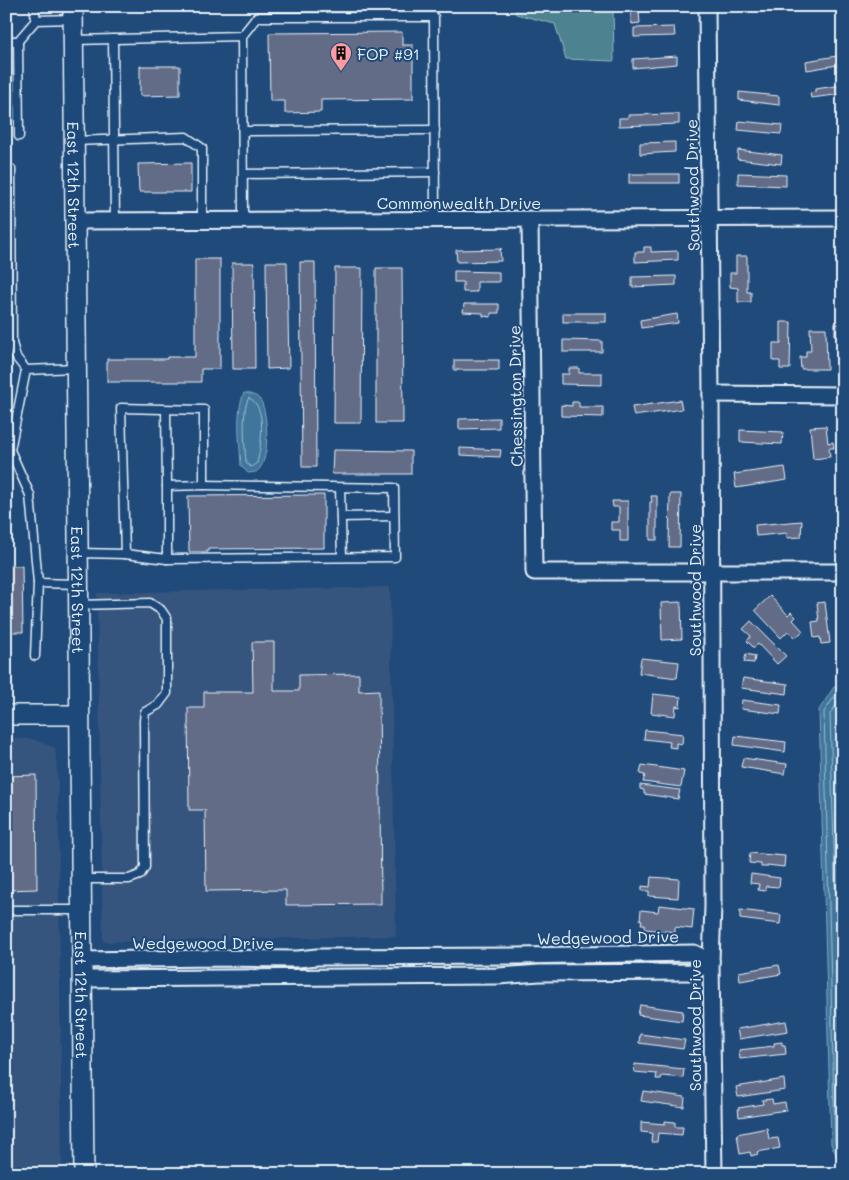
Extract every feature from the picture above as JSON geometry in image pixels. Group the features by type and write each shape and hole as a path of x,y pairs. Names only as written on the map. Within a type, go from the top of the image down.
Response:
{"street":[{"name":"Southwood Drive","path":"707,6 710,218 713,906 711,961 714,1174"},
{"name":"East 12th Street","path":"73,13 84,1174"},
{"name":"Commonwealth Drive","path":"74,221 843,218"},
{"name":"Chessington Drive","path":"530,220 534,572 711,572"},
{"path":"711,394 843,395"},
{"path":"711,572 843,572"},
{"path":"6,715 79,715"},
{"name":"Wedgewood Drive","path":"82,960 694,953 711,961"},
{"path":"82,979 478,976 540,973 693,972 711,961"}],"lane":[{"path":"34,6 36,20"},
{"path":"19,136 18,41 36,20 73,13"},
{"path":"243,220 242,36 257,17 434,17 435,220"},
{"path":"73,40 242,36"},
{"path":"113,39 115,221"},
{"path":"6,41 18,41"},
{"path":"243,131 435,130"},
{"path":"74,141 186,137 202,148 202,221"},
{"path":"11,169 12,342 16,357 26,370 10,450 30,495 38,583 36,656"},
{"path":"243,174 435,172"},
{"path":"26,370 76,368"},
{"path":"125,554 121,408 204,410 204,486"},
{"path":"166,410 167,559"},
{"path":"77,553 125,554 167,559 395,557 394,488 167,486"},
{"path":"340,488 342,557"},
{"path":"341,517 394,516"},
{"path":"38,583 78,584"},
{"path":"78,605 150,603 161,610 167,619 167,694 158,705 146,712 144,721 145,867 140,875 129,879 81,879"},
{"path":"6,910 81,910"}],"shaded area":[{"path":"390,587 396,936 103,942 97,593"},
{"path":"6,738 33,739 55,748 58,781 62,1174 6,1174"}],"green space":[{"path":"515,6 613,6 614,61 566,59 555,24 516,14"}],"water":[{"path":"244,393 256,396 261,401 267,438 261,467 256,472 248,473 241,466 239,438 241,401"},
{"path":"834,687 843,687 843,1169 831,1144 819,710"}],"building":[{"path":"625,6 670,6 670,8 639,12 640,23 632,24 630,9 625,10"},
{"path":"674,27 675,36 634,37 634,28"},
{"name":"FOP #91","path":"402,32 402,45 413,45 413,99 321,100 321,112 285,113 285,101 270,101 269,33"},
{"path":"843,55 843,64 807,70 806,61"},
{"path":"677,56 677,64 633,68 633,59"},
{"path":"140,66 180,66 180,95 140,96"},
{"path":"843,85 843,94 811,98 810,93 815,92 815,89"},
{"path":"739,92 779,96 779,105 739,100"},
{"path":"679,114 679,124 619,126 619,118 628,118 628,115"},
{"path":"739,121 782,125 781,134 738,130"},
{"path":"675,142 675,152 640,154 640,143"},
{"path":"738,150 782,155 781,164 737,159"},
{"path":"191,163 191,192 139,192 138,164"},
{"path":"738,173 786,175 786,186 738,184"},
{"path":"629,174 679,174 679,183 629,183"},
{"path":"644,247 651,247 651,252 678,251 678,260 635,262 635,252 644,252"},
{"path":"500,249 501,261 457,262 456,250"},
{"path":"736,256 747,256 747,292 751,292 751,302 738,302 738,288 730,287 730,273 736,273"},
{"path":"195,259 220,259 220,369 201,369 201,382 107,382 107,359 195,357"},
{"path":"266,262 287,262 289,368 267,369"},
{"path":"300,262 315,262 316,467 302,467"},
{"path":"232,263 254,263 255,369 233,369"},
{"path":"335,268 362,268 361,423 334,423"},
{"path":"376,268 402,268 403,423 376,423"},
{"path":"454,271 499,272 499,282 477,282 477,292 463,292 463,282 454,282"},
{"path":"676,276 676,285 632,287 632,277"},
{"path":"464,304 499,304 499,313 491,313 491,317 483,316 483,313 463,312"},
{"path":"563,313 606,313 606,322 563,322"},
{"path":"677,314 678,323 641,328 640,320"},
{"path":"840,321 843,321 843,359 840,359 840,336 835,336 835,324 840,324"},
{"path":"781,322 791,322 790,369 780,369 780,361 773,361 773,343 781,343"},
{"path":"810,328 826,328 827,369 801,369 800,357 806,357 806,351 811,351"},
{"path":"563,340 602,341 602,352 563,352"},
{"path":"454,360 499,360 499,370 454,370"},
{"path":"569,368 579,368 579,373 602,373 602,385 561,384 561,374 569,374"},
{"path":"680,400 682,409 634,416 632,407"},
{"path":"572,402 579,402 579,407 603,407 603,417 561,416 561,405 572,406"},
{"path":"499,418 499,428 459,429 459,419"},
{"path":"826,426 828,443 833,442 834,448 829,448 830,457 813,459 810,427"},
{"path":"740,430 783,432 782,444 740,442"},
{"path":"460,448 501,450 500,457 460,455"},
{"path":"333,450 411,451 411,474 332,474"},
{"path":"785,467 787,480 736,488 734,474"},
{"path":"670,494 681,494 680,547 669,547"},
{"path":"324,495 324,548 208,549 208,552 189,552 188,496"},
{"path":"651,496 657,496 657,540 650,540"},
{"path":"612,501 628,501 628,541 620,541 620,530 611,530 611,522 619,522 619,507 613,507"},
{"path":"802,521 801,537 787,538 787,533 756,536 755,525"},
{"path":"6,566 22,566 23,632 6,632"},
{"path":"770,596 788,615 791,612 796,617 793,620 803,631 795,638 788,631 781,638 755,610"},
{"path":"681,602 682,639 662,640 661,603"},
{"path":"825,602 830,643 821,644 820,637 814,638 812,622 819,621 817,603"},
{"path":"751,621 786,656 777,664 758,644 754,648 747,641 751,636 743,629"},
{"path":"252,642 274,642 274,691 299,691 299,675 359,674 359,691 379,690 381,904 286,905 286,890 206,891 205,810 189,810 188,708 204,708 204,692 253,692"},
{"path":"746,654 755,656 754,663 744,662"},
{"path":"641,658 679,662 677,678 639,673"},
{"path":"743,678 788,684 787,694 741,688"},
{"path":"653,694 681,697 680,707 676,706 675,716 651,713"},
{"path":"742,700 781,705 780,714 741,709"},
{"path":"645,730 683,734 682,744 676,743 676,748 669,747 670,742 644,739"},
{"path":"735,736 786,742 785,752 734,745"},
{"path":"743,758 787,764 785,774 741,767"},
{"path":"642,765 684,771 681,787 643,782 645,775 640,774"},
{"path":"36,775 37,889 6,890 6,776"},
{"path":"640,785 680,790 678,799 644,794 644,790 640,789"},
{"path":"750,853 785,856 784,867 767,865 767,867 761,867 761,864 749,863"},
{"path":"751,874 780,878 779,887 766,886 765,891 758,890 759,884 750,883"},
{"path":"651,877 679,879 678,898 649,896 649,891 642,891 642,886 650,887"},
{"path":"659,905 694,909 692,929 675,927 675,932 644,929 645,924 641,924 642,920 640,920 641,910 658,912"},
{"path":"740,910 781,915 780,924 740,919"},
{"path":"779,965 781,974 740,981 739,972"},
{"path":"640,1005 683,1011 682,1021 638,1015"},
{"path":"786,1021 788,1031 739,1039 737,1029"},
{"path":"640,1034 685,1040 683,1049 639,1043"},
{"path":"782,1042 782,1045 785,1045 786,1054 740,1059 739,1050 774,1046 774,1043"},
{"path":"635,1064 684,1069 683,1078 662,1076 661,1079 656,1079 657,1074 634,1072"},
{"path":"784,1079 785,1090 738,1097 736,1087"},
{"path":"643,1091 685,1097 684,1107 641,1101"},
{"path":"772,1099 773,1104 785,1102 786,1110 739,1117 738,1108 763,1104 762,1100"},
{"path":"665,1121 675,1122 675,1127 683,1127 682,1135 658,1133 657,1142 651,1142 652,1133 641,1132 641,1122 665,1124"},
{"path":"767,1128 769,1139 778,1138 780,1148 757,1152 758,1154 751,1156 750,1152 740,1154 737,1134"}],"place":[{"name":"FOP #91","path":"341,72"}]}
